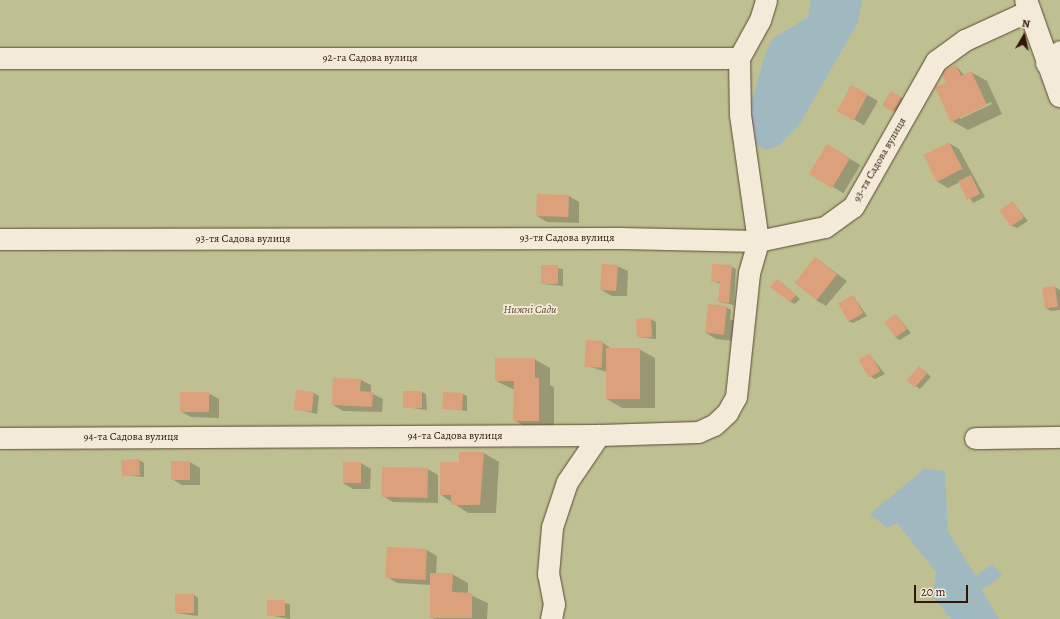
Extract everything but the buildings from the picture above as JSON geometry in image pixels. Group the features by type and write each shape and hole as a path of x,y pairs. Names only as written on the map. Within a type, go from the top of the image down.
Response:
{"street":[{"path":"758,241 740,114 739,58 760,20 766,0"},
{"path":"1027,5 1053,57 1060,96"},
{"name":"93-тя Садова вулиця","path":"0,239 620,238 758,241 825,227 841,219 862,192 936,61 965,40 1027,5"},
{"name":"92-га Садова вулиця","path":"0,58 739,58"},
{"name":"94-та Садова вулиця","path":"0,438 599,435 698,432 714,425 727,413 736,398 749,273 758,241"},
{"path":"551,619 554,604 548,574 552,527 567,482 599,435"},
{"path":"975,438 1060,437"}],"green space":[{"name":"Нижні Сади","path":"0,0 1060,0 1060,619 0,619"}],"water":[{"path":"811,0 862,0 858,22 801,122 779,146 766,150 753,143 751,104 765,55 772,39 808,17"},
{"path":"924,469 945,471 948,532 976,576 992,564 1002,575 982,590 999,619 951,619 933,597 936,572 897,523 887,528 870,514"}]}
